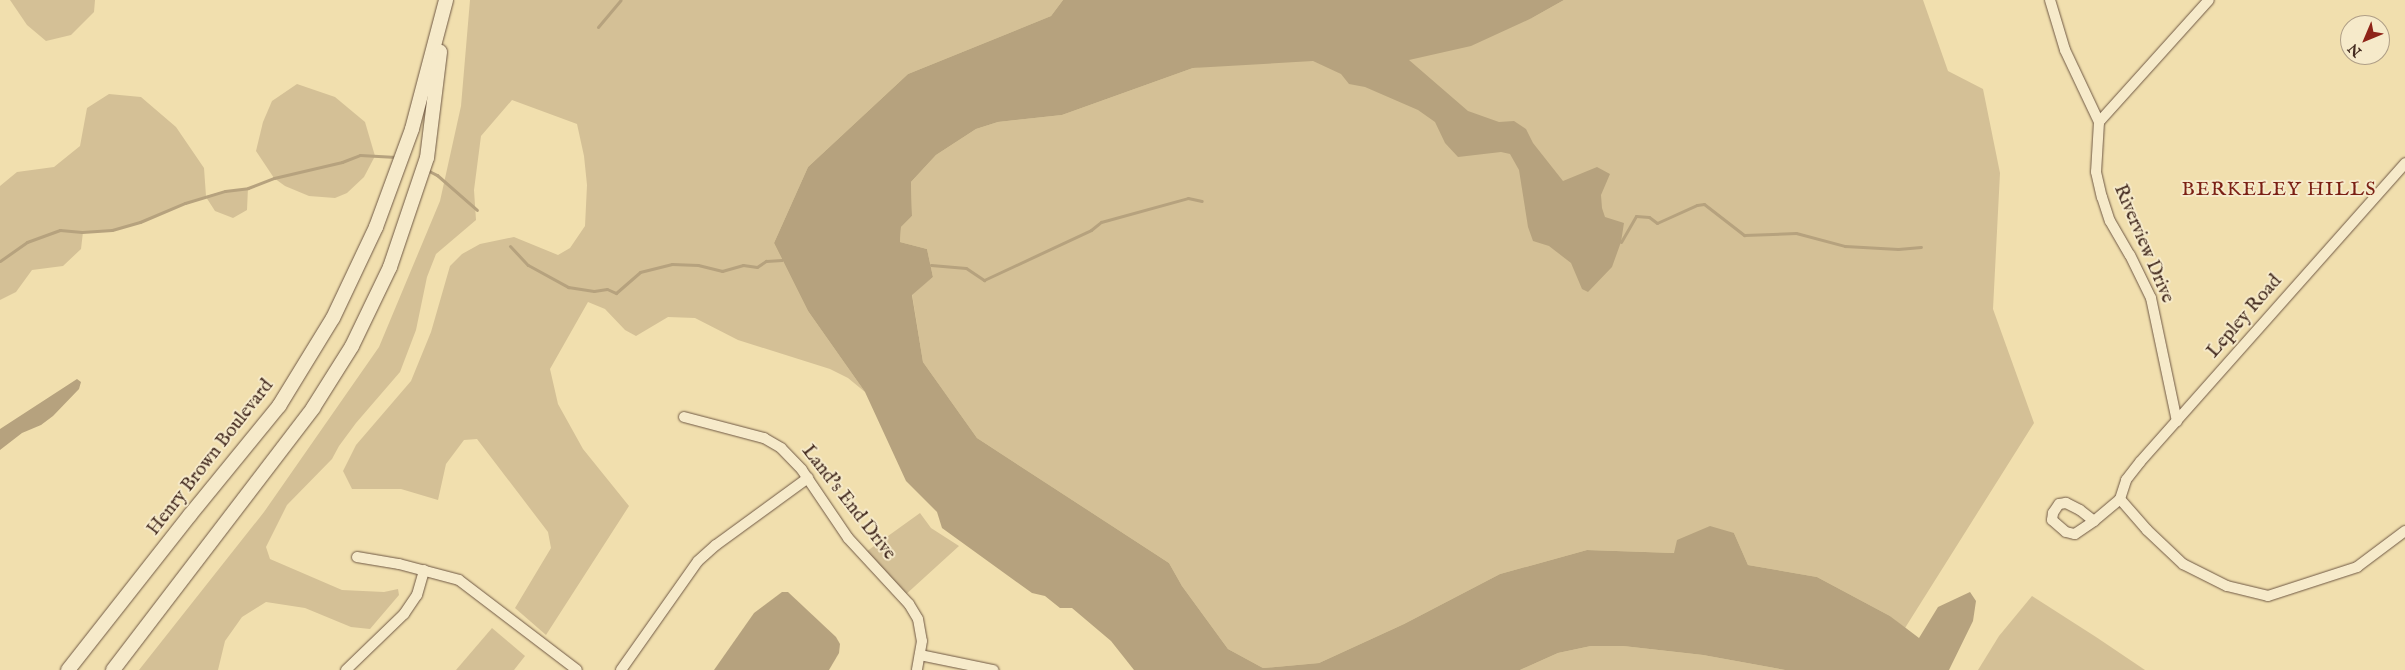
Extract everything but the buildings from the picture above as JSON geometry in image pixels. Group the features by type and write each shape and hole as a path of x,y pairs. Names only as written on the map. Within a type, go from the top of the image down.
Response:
{"main road":[{"name":"Henry Brown Boulevard","path":"68,670 190,514 279,406 333,318 376,227 412,129 446,0"},
{"name":"Henry Brown Boulevard","path":"113,670 313,408 356,337 390,267 427,158 446,0"}],"street":[{"name":"Riverview Drive","path":"2050,0 2065,50 2099,122 2096,172 2102,197 2110,220 2151,298 2177,421"},
{"path":"2099,122 2209,0"},
{"name":"Lepley Road","path":"2120,499 2126,480 2405,163"},
{"name":"Land's End Drive","path":"684,417 764,438 781,448 808,478 848,538 909,604 918,619 922,642 916,670"},
{"path":"621,670 698,561 716,545 808,478"},
{"path":"2094,521 2120,499 2147,530 2183,564 2227,586 2268,596 2357,567 2405,531"},
{"path":"357,557 424,570 459,580 577,670"},
{"path":"346,670 404,614 417,595 424,570"},
{"path":"920,655 993,670"}],"shaded area":[{"path":"10,0 95,0 94,12 71,35 46,41 27,25"},
{"path":"470,0 1063,0 1051,16 908,74 808,167 774,243 808,311 865,392 848,378 830,369 738,340 695,318 668,317 636,336 625,330 605,309 588,302 550,369 558,404 583,449 629,506 546,635 515,608 551,548 548,532 477,439 464,440 446,464 438,500 401,489 352,489 343,471 356,445 411,381 431,332 450,266 462,254 480,244 514,237 558,255 570,248 585,226 587,185 584,156 577,124 512,100 481,136 474,190 476,220 436,254 427,277 416,330 400,372 356,423 332,459 287,505 266,547 270,559 342,590 384,592 398,589 399,595 370,629 351,627 305,608 266,602 242,617 225,641 218,670 139,670 264,512 379,347 440,201 461,106"},
{"path":"1063,0 1564,0 1532,18 1471,46 1409,60 1468,111 1499,122 1514,121 1526,129 1533,143 1563,181 1597,167 1610,174 1601,195 1602,208 1605,217 1624,223 1621,242 1612,267 1588,292 1582,289 1571,263 1549,246 1533,241 1528,227 1519,170 1510,154 1501,152 1458,157 1445,143 1435,122 1418,110 1365,87 1349,84 1341,74 1313,61 1193,68 1062,115 998,122 976,129 936,155 911,182 912,216 901,227 900,242 927,249 933,277 912,295 923,362 977,438 1169,563 1182,586 1228,649 1263,668 1319,663 1404,624 1500,574 1587,550 1674,553 1677,540 1710,526 1734,533 1748,565 1817,577 1890,616 1919,638 1938,607 1970,592 1976,601 1973,621 1949,670 1785,670 1703,655 1623,646 1591,646 1558,653 1520,670 1134,670 1111,641 1072,608 1060,608 1045,596 1032,593 942,528 937,512 906,481 865,392 808,311 774,243 808,167 908,74 1051,16"},
{"path":"1564,0 1923,0 1948,71 1983,89 2000,173 1993,309 2034,423 1905,628 1890,616 1817,577 1748,565 1734,533 1675,553 1587,550 1500,574 1404,624 1319,663 1263,668 1228,649 1182,586 1169,563 977,438 923,362 912,294 933,277 927,249 900,242 901,227 912,216 911,182 936,155 976,129 998,122 1062,115 1193,68 1532,18"},
{"path":"297,84 335,97 365,122 375,156 364,177 347,193 335,198 309,196 285,186 274,178 256,151 263,122 272,101"},
{"path":"109,94 141,97 176,127 204,168 206,196 248,188 247,210 233,218 215,211 206,197 185,203 140,222 112,230 83,232 81,249 63,266 32,270 16,292 0,300 0,186 17,172 54,167 80,146 87,108"},
{"path":"77,379 81,382 79,389 53,416 41,425 22,433 0,450 0,429"},
{"path":"920,513 931,528 959,546 903,597 863,554"},
{"path":"782,592 788,592 836,637 840,644 839,653 829,670 714,670 754,613"},
{"path":"2032,596 2145,670 1978,670 1999,636"},
{"path":"492,628 525,656 514,670 456,670"},
{"path":"1591,646 1623,646 1703,655 1785,670 1520,670 1558,653"}],"waterway":[{"path":"598,27 621,0"},
{"path":"0,261 27,242 60,230 82,232 112,230 140,222 185,203 225,191 248,188 274,178 342,162 360,155 396,157"},
{"path":"429,171 437,175 477,210"},
{"path":"931,265 966,268 984,280 1091,230 1101,222 1188,198 1202,201"},
{"path":"1621,242 1636,216 1649,217 1657,223 1697,205 1704,204 1744,235 1796,233 1845,246 1898,249 1921,247"},
{"path":"510,246 528,265 568,287 594,291 607,289 616,293 640,272 672,264 698,265 722,271 743,265 757,267 766,261 782,260"}],"district":[{"name":"BERKELEY HILLS","path":"2279,189"}]}
